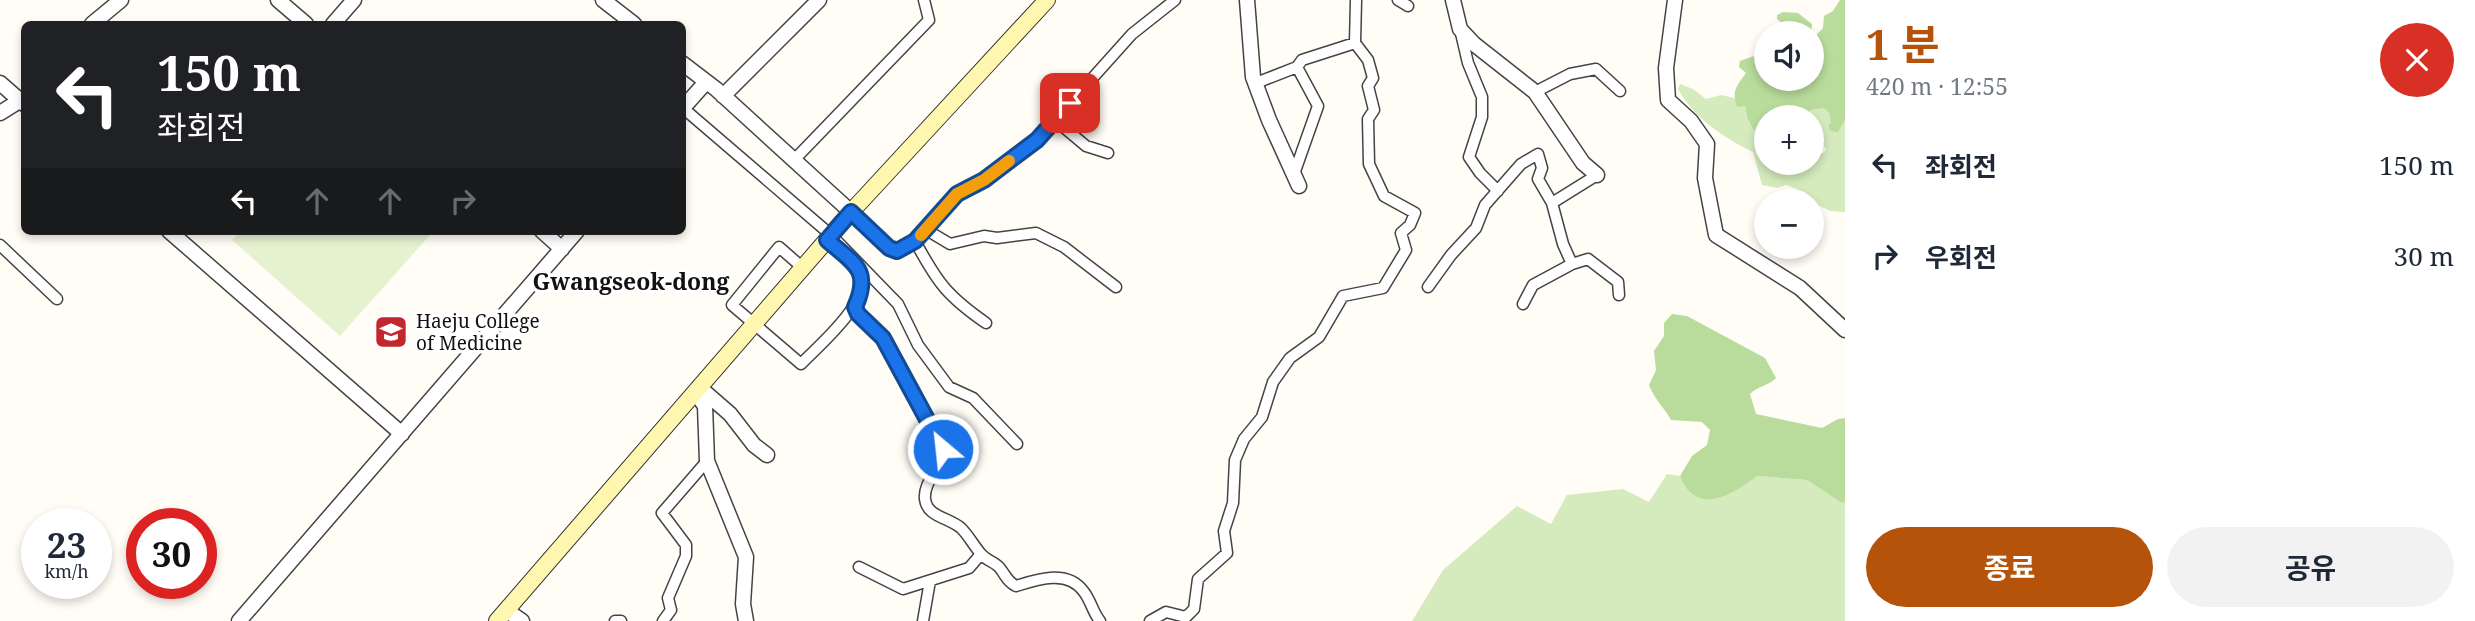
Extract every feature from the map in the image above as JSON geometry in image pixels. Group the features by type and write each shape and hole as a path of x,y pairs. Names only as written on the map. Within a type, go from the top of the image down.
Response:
{"main road":[{"path":"501,616 851,212 1047,0"}],"street":[{"path":"96,21 121,0"},
{"path":"336,21 354,0"},
{"path":"603,0 630,21"},
{"path":"723,96 820,0"},
{"path":"794,160 929,20 924,0"},
{"path":"686,66 723,96 889,248 897,251 915,241 957,194 995,173 1037,140 1132,34 1175,0"},
{"path":"1247,0 1256,83 1297,180"},
{"path":"1150,621 1166,612 1186,617 1194,609 1198,579 1227,553 1224,531 1233,503 1235,460 1244,439 1262,417 1273,382 1290,358 1319,337 1343,296 1383,288 1406,250 1401,233 1410,225 1415,214 1384,196 1370,164 1368,119 1374,110 1368,86 1373,78 1368,60 1355,43 1356,0"},
{"path":"1453,0 1468,63 1482,97 1482,117 1469,157 1498,191"},
{"path":"1675,0 1666,68 1668,100 1691,121 1707,144 1705,178 1716,235 1800,288 1845,330"},
{"path":"288,3 303,21"},
{"path":"1460,29 1474,44 1535,92 1583,163 1597,176 1552,203"},
{"path":"1256,83 1297,67 1302,60 1355,43"},
{"path":"1297,67 1318,106 1297,180"},
{"path":"1535,92 1570,74 1596,69 1620,91"},
{"path":"686,105 706,82"},
{"path":"0,83 21,99"},
{"path":"0,110 21,102"},
{"path":"686,112 829,237 898,304 918,345 949,387 973,398 1017,443"},
{"path":"1055,120 1086,146 1108,153"},
{"path":"1428,287 1451,255 1476,228 1485,205 1521,164 1538,154 1542,167 1538,179 1552,203 1563,244 1572,264"},
{"path":"925,229 950,244 984,236 997,238 1036,233 1064,247 1116,287"},
{"path":"174,235 402,434"},
{"path":"546,235 562,249"},
{"path":"239,621 574,235"},
{"path":"803,268 779,247 732,305 801,364 855,307 863,288 859,268 829,237"},
{"path":"915,241 936,280 958,304 986,323"},
{"path":"0,246 57,299"},
{"path":"1523,304 1533,285 1572,264 1588,259 1618,282 1619,295"},
{"path":"855,307 858,314 883,338 943,449 943,457 925,492 925,503 933,514 950,519 964,531 981,554 999,567 1008,582 1016,586 1045,577 1070,580 1084,591 1100,621"},
{"path":"697,389 730,414 754,445 767,455"},
{"path":"697,389 705,406 707,461 746,557 743,604 746,621"},
{"path":"663,621 671,610 668,598 686,556 686,545 662,513 707,461"},
{"path":"859,567 903,589 969,568 981,554"},
{"path":"923,621 930,581"},
{"path":"501,616 522,621"},
{"path":"615,621 621,621"}],"green space":[{"path":"1840,0 1845,0 1845,120 1838,132 1831,131 1828,125 1831,123 1829,113 1824,105 1754,105 1753,129 1745,106 1737,107 1735,102 1736,89 1746,73 1739,67 1740,61 1754,56 1754,91 1824,91 1824,16 1833,11"},
{"path":"1783,12 1798,13 1808,21 1780,21 1777,15"},
{"path":"1680,84 1693,89 1706,99 1721,95 1734,98 1737,107 1745,105 1747,117 1754,125 1754,156 1753,152 1721,134 1701,118 1678,89"},
{"path":"1824,108 1829,113 1832,124 1845,120 1845,212 1824,208 1824,189 1762,185 1759,175 1824,175"},
{"path":"236,235 430,235 340,336 232,240"},
{"path":"1672,314 1687,316 1765,358 1776,378 1750,394 1756,414 1822,428 1845,418 1845,502 1840,502 1807,480 1757,476 1726,495 1705,499 1695,496 1687,489 1680,476 1692,456 1707,445 1710,430 1702,422 1671,420 1649,385 1656,370 1654,351 1664,336 1664,323"},
{"path":"1667,474 1680,476 1695,496 1705,499 1726,495 1757,476 1807,480 1840,502 1845,502 1845,621 1412,621 1443,570 1517,506 1551,524 1567,495 1623,489 1649,502"}],"slow traffic":[{"path":"921,235 957,194 984,180 1009,161"}],"place":[{"name":"Haeju College of Medicine","path":"391,332"}],"district":[{"name":"Gwangseok-dong","path":"631,281"}],"route":[{"path":"943,449 883,338 858,314 855,307 863,288 859,268 827,240 851,212 889,248 897,251 915,241 957,194 984,180 1037,140 1070,103"}]}
